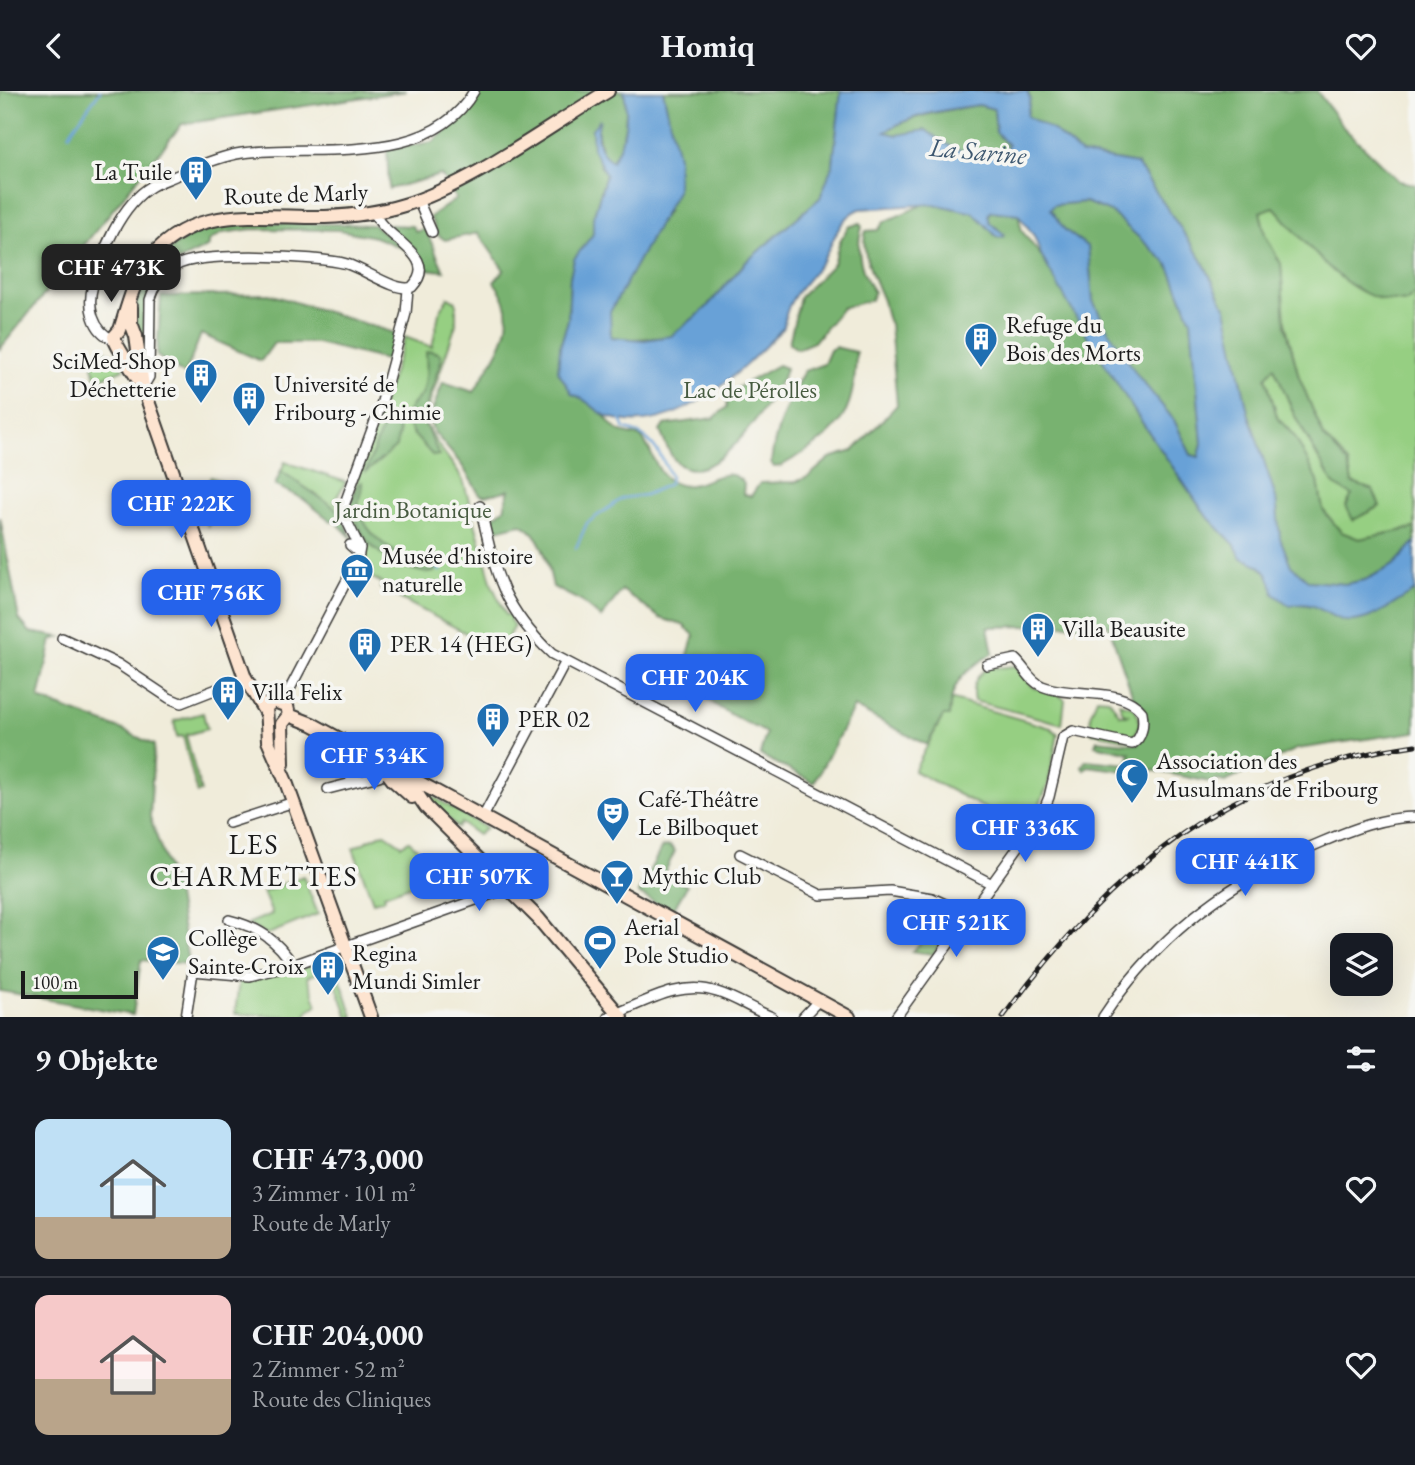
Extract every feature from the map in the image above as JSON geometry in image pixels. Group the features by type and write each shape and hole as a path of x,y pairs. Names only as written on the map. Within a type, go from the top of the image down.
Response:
{"main road":[{"name":"Route de Marly","path":"143,387 135,345 122,338 133,292 146,265 162,245 181,231 205,220 241,215 325,217 375,213 418,200 447,187 608,91"},
{"path":"122,338 143,387 245,678 285,720 363,752 384,766 509,888 571,955 615,1016"},
{"path":"272,709 274,724 285,720"},
{"path":"272,709 268,741 286,782 371,1017"},
{"path":"285,720 281,756 286,782"},
{"path":"384,766 402,772 849,1017"},
{"path":"402,772 426,807"}],"street":[{"path":"122,338 105,336 95,322 90,303 92,286 111,238 133,204 151,186 240,153 380,145 416,138 455,116 474,91"},
{"path":"418,200 432,232"},
{"path":"272,709 334,606 358,552 359,545 342,511 381,405 406,313 408,289 419,278 418,259 408,247 378,223 375,213"},
{"path":"143,387 149,377 150,300 153,290 176,266 220,258 304,257 344,263 408,289"},
{"path":"480,506 500,585 511,609 541,644 565,663 992,884"},
{"path":"350,545 358,552"},
{"path":"62,638 118,664 181,703 245,678"},
{"path":"896,1017 1042,814 1066,733 1073,731 1132,744 1138,739 1143,719 1137,706 1128,700 1043,687 1030,678 1015,659 987,665"},
{"path":"483,817 565,663"},
{"path":"348,783 357,775 363,752"},
{"path":"328,789 379,776 384,766"},
{"path":"229,823 293,802"},
{"path":"1104,1017 1128,981 1147,960 1172,934 1219,896 1281,859 1337,836 1404,817 1415,817"},
{"path":"740,854 811,892 831,895 870,891 901,893 932,898 969,915"},
{"path":"186,1017 193,971 250,976 293,965 509,888"},
{"path":"229,920 260,931 277,943 293,965"},
{"path":"615,1016 657,996 702,988 731,997 772,1017"},
{"path":"803,1017 818,1000"}],"green space":[{"path":"0,91 406,91 182,124 0,349"},
{"path":"479,91 624,91 625,128 612,162 602,155 597,129 592,129 600,165 606,174 593,218 593,234 574,260 570,277 568,320 560,347 572,394 595,406 614,428 641,437 660,471 672,482 680,485 697,484 730,475 738,477 744,484 743,494 751,496 760,483 795,482 808,477 830,458 853,451 897,405 890,324 866,255 866,231 878,230 884,222 924,204 934,204 974,213 997,237 997,227 990,223 988,216 991,211 1018,214 1022,231 1042,257 1137,415 1205,514 1235,545 1241,557 1255,562 1297,603 1323,608 1345,621 1371,616 1415,591 1415,732 1297,749 1225,782 1216,780 1215,783 1137,767 1131,775 1125,771 1088,766 1084,770 1082,766 1086,760 1127,764 1130,753 1095,745 1097,740 1138,744 1144,709 1133,697 1108,624 988,627 993,653 961,678 953,693 949,716 943,716 927,745 854,707 814,783 760,755 766,733 717,706 697,687 690,676 687,659 694,635 683,625 660,618 622,590 601,618 581,601 553,587 544,551 529,529 521,524 492,531 491,518 504,509 509,490 480,495 461,464 434,432 429,420 443,382 474,392 504,338 507,311 494,282 504,270 478,233 445,240 438,235 430,217 456,199 441,175 389,189 387,149 433,142 468,110"},
{"path":"663,91 841,91 833,164 820,198 746,262 705,309 671,337 616,340 609,334 610,312 652,232 667,212 677,157"},
{"path":"1027,91 1317,91 1344,128 1399,181 1415,184 1415,293 1407,302 1380,299 1349,284 1321,260 1274,207 1260,212 1265,235 1281,264 1285,323 1299,377 1324,437 1348,463 1352,483 1373,490 1380,506 1353,520 1346,506 1352,495 1334,485 1295,416 1274,367 1266,377 1277,417 1295,437 1318,481 1323,510 1341,532 1359,539 1415,528 1415,542 1394,565 1365,580 1345,584 1308,581 1291,566 1280,538 1276,498 1248,412 1226,309 1202,260 1137,164 1081,154 1054,131 1027,116 1030,98"},
{"path":"979,105 994,109 996,132 1008,145 1006,150 982,153 955,149 926,130 897,135 884,132 918,117"},
{"path":"1085,202 1111,212 1168,264 1191,320 1202,443 1200,457 1191,455 1174,420 1138,376 1105,325 1093,301 1088,247 1065,230 1049,209 1054,205"},
{"path":"1274,206 1352,285 1379,299 1407,302 1415,293 1415,528 1359,539 1341,532 1323,510 1318,481 1295,437 1277,417 1266,377 1274,366 1295,416 1318,458 1352,495 1353,520 1380,506 1373,490 1352,483 1348,463 1324,437 1299,377 1285,323 1281,264 1265,235 1260,212"},
{"path":"240,222 374,225 405,249 375,237 339,230 253,229 223,233 209,241 209,246 174,263 151,289 147,370 135,316 137,296 144,279 155,263 186,239 203,230"},
{"path":"860,223 860,261 874,292 871,300 842,308 814,342 797,349 789,343 800,297 833,264 840,241 848,227"},
{"path":"389,225 412,226 416,232 425,228 444,271 424,269 414,248 389,229"},
{"path":"269,294 398,334 390,361 317,343 274,343 261,361 201,334 185,375 157,356 161,296"},
{"name":"Jardin Botanique","path":"448,297 456,301 456,324 424,420 432,437 464,483 492,585 506,615 512,615 510,620 514,626 500,651 380,588 382,583 357,570 367,549 359,543 347,510 405,337 432,347 439,313"},
{"path":"835,347 856,352 855,375 847,410 829,434 781,466 774,467 771,463 775,440 798,381 804,371 824,364 830,350"},
{"path":"104,349 116,357 124,369 96,380 93,366"},
{"path":"426,352 440,354 441,361 422,418 439,455 433,456 414,435 405,420 409,409 423,392"},
{"name":"Lac de Pérolles","path":"778,365 786,368 784,375 756,419 728,451 713,462 698,468 684,467 675,461 660,431 664,425 714,418 727,407 728,393"},
{"path":"387,416 395,418 399,433 396,447 365,473"},
{"path":"285,462 346,482 334,501 341,506 338,510 281,471"},
{"path":"281,471 338,510 352,538 334,520 331,521 303,499 275,485"},
{"path":"211,477 230,485 208,526 198,498"},
{"path":"362,482 358,506 368,528 391,550 431,566 435,569 434,572 418,571 399,564 368,542 360,530 351,506 358,485"},
{"path":"0,517 19,619 30,632 60,637 52,640 39,699 123,730 154,745 150,817 177,896 188,961 187,964 141,960 133,1015 0,991"},
{"path":"993,665 996,668 1015,666 1034,688 1055,691 1065,700 1062,724 974,701 976,680 983,671"},
{"path":"1097,698 1109,699 1120,715 1130,715 1123,713 1119,703 1134,707 1139,724 1132,740 1092,733 1090,716"},
{"path":"950,699 1051,728 1058,734 1048,785 1028,831 914,771 943,716 949,716"},
{"path":"203,713 207,729 186,735 201,792 197,793 183,736 177,737 174,721"},
{"path":"417,787 486,828 478,835 461,823 458,828"},
{"path":"384,833 402,845 409,841 445,873 384,895 385,899 373,902 353,848"},
{"path":"670,846 675,851 664,874 687,886 672,912 638,893 662,847"},
{"path":"303,876 318,914 266,935 247,924 272,914 263,892"},
{"path":"951,909 959,919 933,954 912,951 946,922"},
{"path":"333,957 353,1017 348,1017 336,984 329,986 323,971 307,977 317,1005 309,1010 305,1017 235,1014 239,980 276,976"}],"water":[{"path":"624,91 663,91 678,157 677,191 610,312 611,337 644,340 671,336 705,309 746,262 820,198 833,164 841,91 1027,91 1030,98 1027,116 1054,131 1081,154 1137,164 1202,260 1226,309 1248,412 1276,498 1280,538 1291,566 1309,581 1345,584 1365,580 1394,565 1415,542 1415,591 1382,611 1355,621 1339,619 1314,606 1290,606 1274,594 1268,575 1260,566 1241,558 1235,545 1205,514 1137,415 1081,326 1042,257 1034,236 1018,214 991,211 988,215 990,223 1004,234 1003,237 997,237 974,213 934,204 860,209 841,225 822,261 798,291 789,307 784,327 728,380 706,397 658,419 634,421 609,417 600,412 572,394 558,371 560,347 568,320 570,277 574,259 593,234 593,218 606,175 593,149 592,129 600,119 598,143 603,153 612,161 623,136","holes":["979,105 994,109 996,132 1008,145 1006,150 963,151 946,144 926,130 897,135 885,132 918,116","1085,202 1111,212 1168,264 1191,320 1202,443 1199,457 1191,455 1174,420 1138,376 1105,325 1093,301 1088,247 1065,230 1050,209 1054,205"]}],"waterway":[{"path":"69,134 100,91"},
{"path":"576,548 587,523 623,498 645,495 669,484 671,477 654,446 641,435 625,429 621,419"},
{"path":"435,563 440,571"}],"railway":[{"path":"1003,1017 1044,964 1087,916 1132,873 1180,836 1231,804 1287,778 1348,758 1415,745"}],"place":[{"name":"La Tuile","path":"196,202"},
{"name":"Refuge du Bois des Morts","path":"981,369"},
{"name":"SciMed-Shop Déchetterie","path":"201,405"},
{"name":"Université de Fribourg - Chimie","path":"249,428"},
{"name":"Musée d'histoire naturelle","path":"357,600"},
{"name":"Villa Beausite","path":"1038,659"},
{"name":"PER 14 (HEG)","path":"365,674"},
{"name":"Villa Felix","path":"228,722"},
{"name":"PER 02","path":"493,749"},
{"name":"Association des Musulmans de Fribourg","path":"1132,805"},
{"name":"Café-Théâtre Le Bilboquet","path":"613,843"},
{"name":"Mythic Club","path":"617,906"},
{"name":"Aerial Pole Studio","path":"600,971"},
{"name":"Collège Sainte-Croix","path":"163,982"},
{"name":"Regina Mundi Simler","path":"328,997"}],"district":[{"name":"LES CHARMETTES","path":"254,860"}],"water label":[{"name":"La Sarine","path":"978,151"}]}
